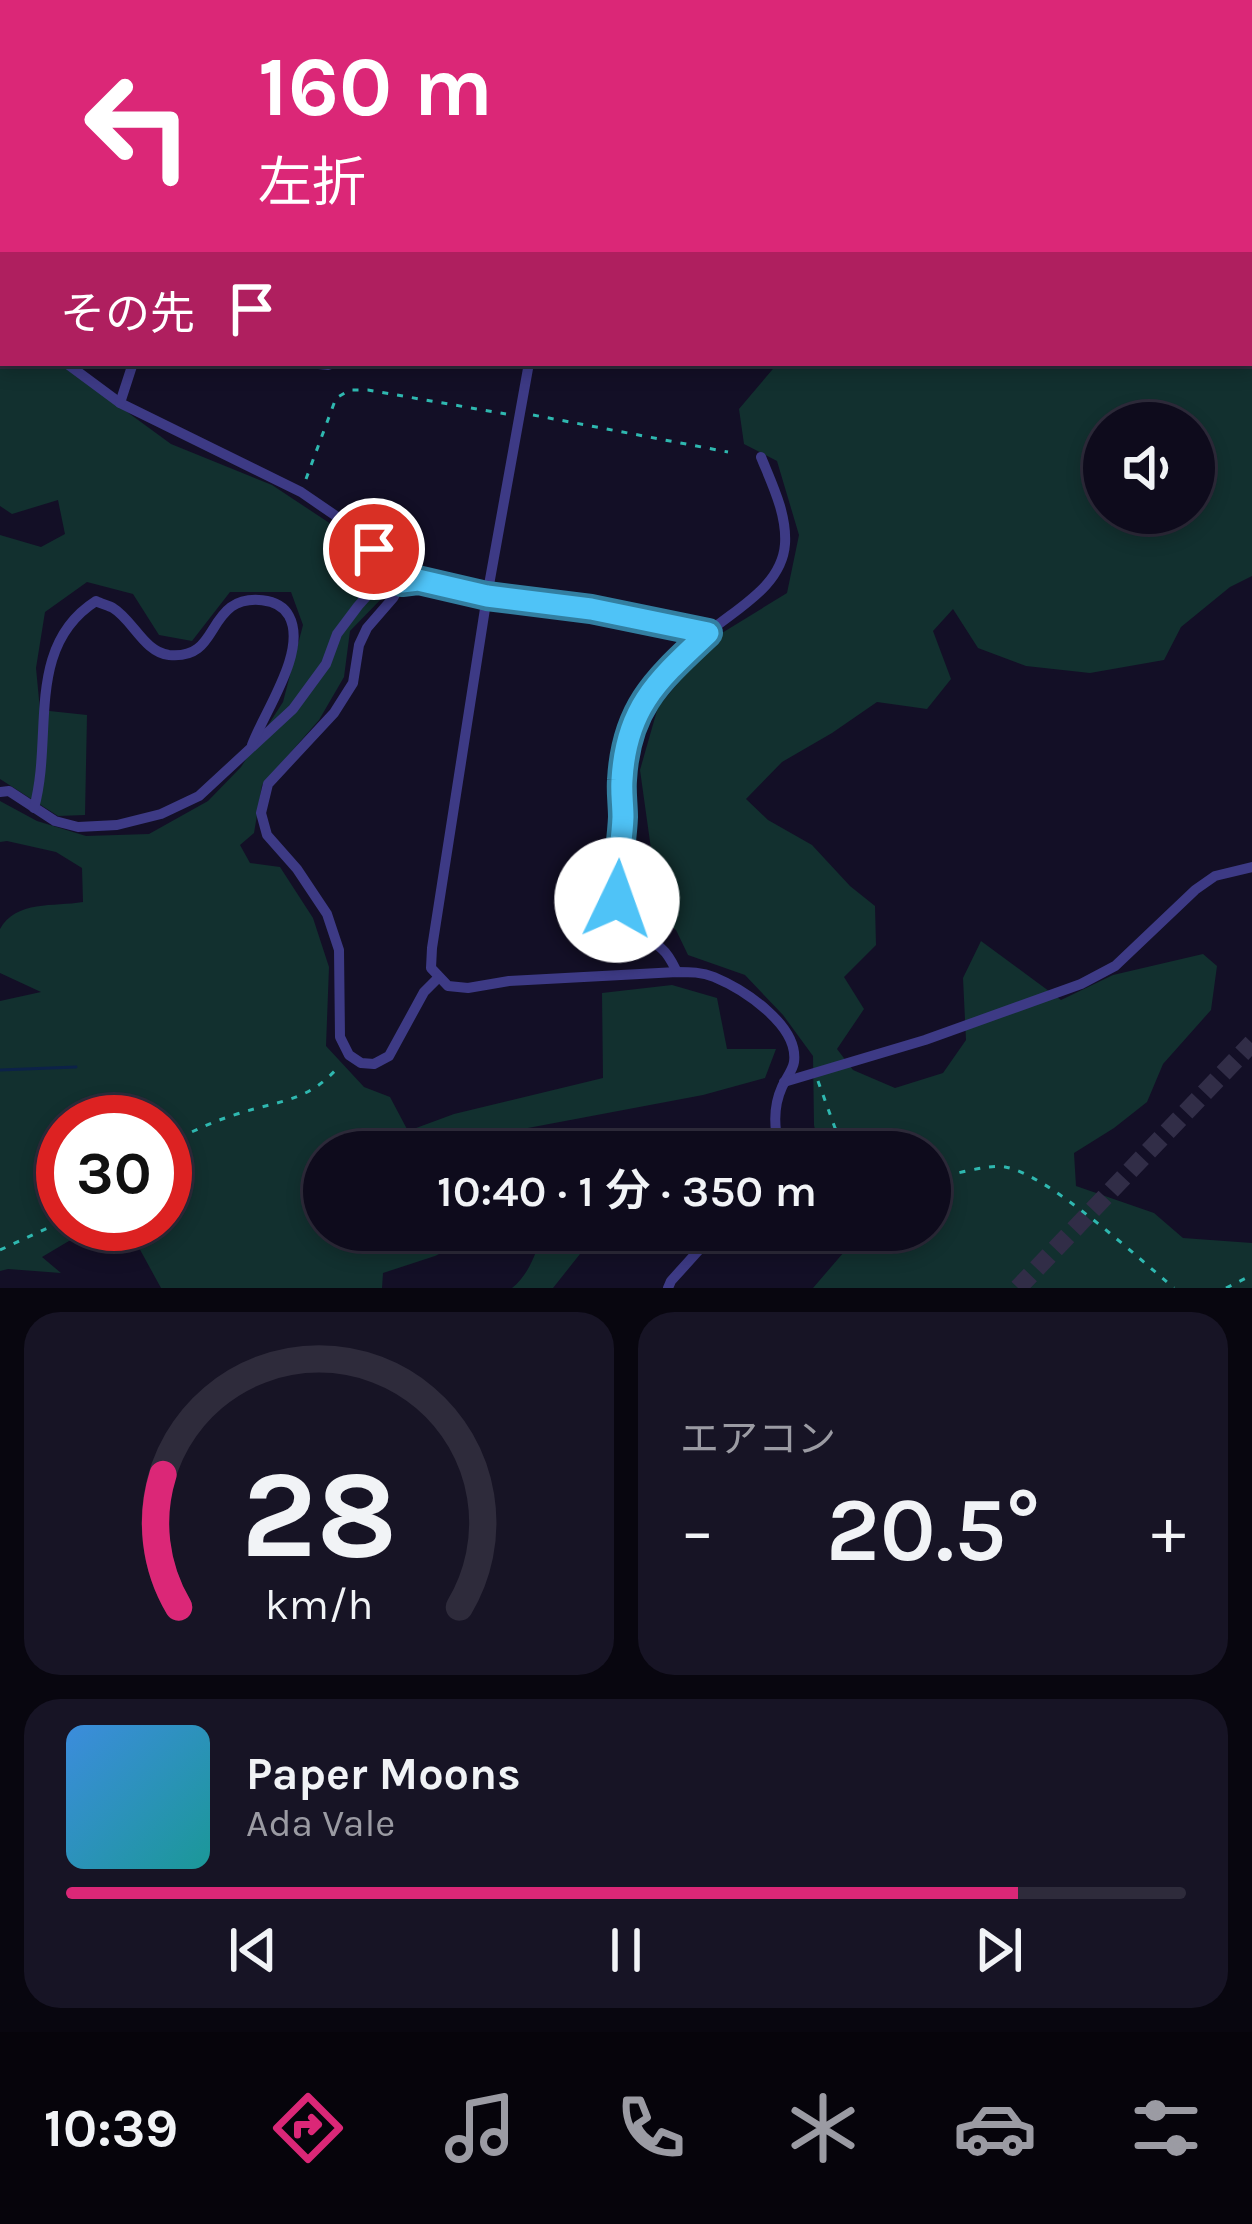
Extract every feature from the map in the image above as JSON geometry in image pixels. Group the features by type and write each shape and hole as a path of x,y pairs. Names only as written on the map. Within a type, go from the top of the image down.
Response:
{"street":[{"path":"70,366 120,404 301,492 352,527 402,582"},
{"path":"120,404 132,366"},
{"path":"529,366 487,596 431,968 448,986 469,988 509,981 677,972 716,977 776,1017 790,1040 794,1062 776,1100 775,1131"},
{"path":"677,972 667,952 623,915 617,900 622,778 633,723 645,698 664,674 770,580 781,562 785,543 781,508 761,457"},
{"path":"0,791 9,791 55,821 78,826 117,825 161,814 199,796 293,709 326,664 338,634 391,569"},
{"path":"402,582 418,580 708,633"},
{"path":"402,582 367,628 353,683 334,713 268,784 261,813 267,835 327,914 339,950 340,1037 349,1054 361,1063 374,1064 389,1056 424,992 439,978"},
{"path":"34,808 41,784 48,666 66,626 96,602 111,607 153,648 172,656 196,650 230,608 254,599 278,604 290,617 293,645 275,700 252,745"},
{"path":"784,1082 925,1040 1081,984 1115,966 1215,876 1252,867"},
{"path":"668,1288 697,1251"}],"path":[{"path":"301,492 336,398 350,391 368,390 501,414 521,412 728,452"},
{"path":"192,1132 304,1096 328,1079 349,1054"},
{"path":"816,1074 838,1131"},
{"path":"951,1174 991,1167 1029,1176 1100,1225 1174,1288"},
{"path":"0,1250 36,1233"},
{"path":"1226,1288 1252,1275"}],"green space":[{"path":"0,366 64,366 171,444 272,485 340,530 375,571 385,595 350,631 344,677 319,720 262,785 254,833 240,845 250,863 280,867 313,918 329,967 326,1046 364,1087 390,1097 408,1131 303,1131 303,1251 445,1251 383,1273 382,1288 161,1288 141,1251 192,1251 192,1095 36,1095 36,1251 52,1251 42,1257 61,1273 0,1271 0,1001 41,992 0,973 0,929 26,909 83,902 82,868 56,852 0,842 0,801 37,821 86,836 149,834 208,801 241,767 283,702 303,625 291,592 230,592 192,641 159,635 133,594 87,582 45,612 36,668 40,710 87,715 85,815 58,816 0,779 0,535 41,547 65,534 58,500 12,514 0,506"},
{"path":"775,366 1252,366 1252,576 1230,587 1181,627 1164,660 1090,673 1026,666 978,648 953,609 933,631 951,679 927,709 877,702 782,762 746,799 768,820 812,845 875,906 876,945 844,977 864,1009 837,1049 853,1070 895,1088 943,1073 966,1040 963,978 981,941 1061,1000 1113,975 1203,954 1217,966 1211,1010 1163,1064 1147,1102 1074,1153 1076,1186 1154,1213 1183,1238 1252,1243 1252,1288 813,1288 844,1251 951,1251 951,1131 815,1131 813,1056 783,1015 745,975 688,955 676,930 637,899 651,849 640,770 658,707 717,636 787,593 799,535 777,461 744,444 739,409"},
{"path":"672,985 717,998 727,1049 776,1049 765,1078 703,1095 512,1131 408,1131 454,1114 603,1078 602,993"},
{"path":"582,1251 553,1288 512,1288 535,1254"}],"waterway":[{"path":"0,1070 76,1067"}],"tunnel":[{"path":"1018,1288 1252,1043"}],"route":[{"path":"374,549 402,582 418,580 708,633 664,674 633,723 622,778 617,900"}]}
